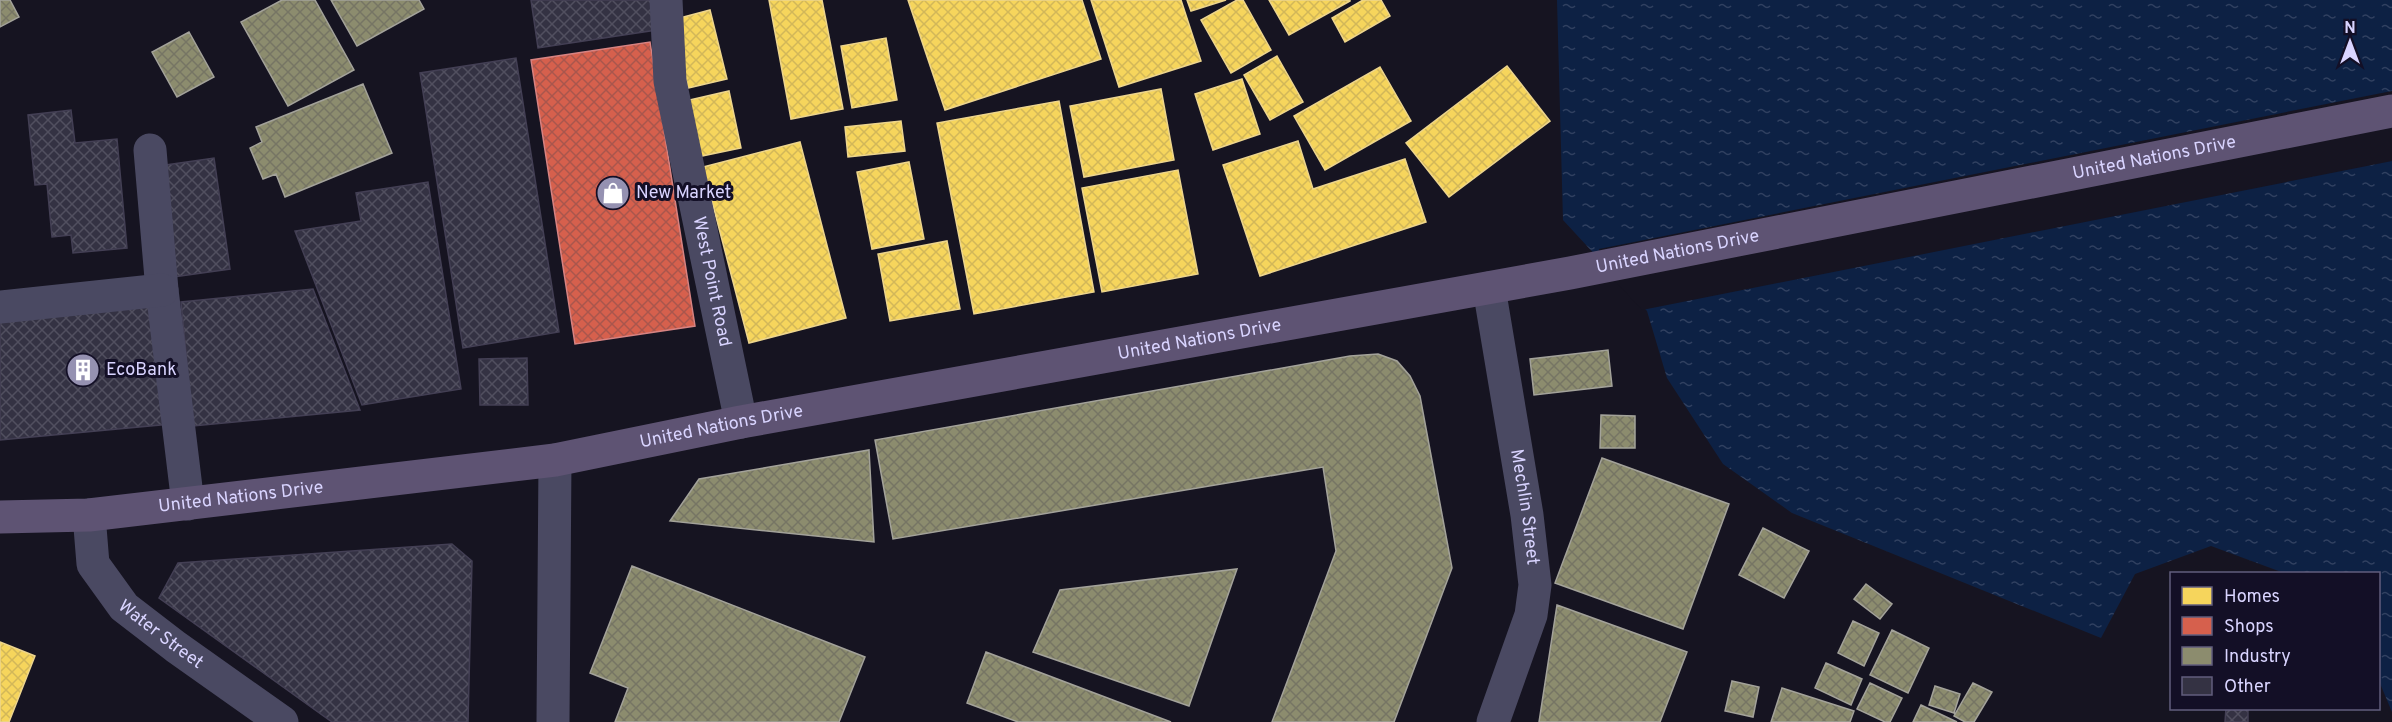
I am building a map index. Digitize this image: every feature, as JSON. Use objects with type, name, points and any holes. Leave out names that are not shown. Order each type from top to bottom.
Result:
[{"type":"main road","name":"United Nations Drive","points":[[0,517],[88,515],[555,460],[741,422],[1570,273],[2392,111]]},
{"type":"street","name":"West Point Road","points":[[666,0],[670,81],[741,422]]},
{"type":"street","points":[[150,150],[162,290],[188,504]]},
{"type":"street","name":"Mechlin Street","points":[[1488,288],[1527,515],[1535,585],[1531,615],[1493,722]]},
{"type":"street","points":[[0,307],[162,290]]},
{"type":"street","points":[[553,722],[555,460]]},
{"type":"street","name":"Water Street","points":[[88,515],[93,564],[124,607],[282,722]]},
{"type":"water","points":[[1557,0],[2392,0],[2392,712],[2380,683],[2380,572],[2281,572],[2211,546],[2135,574],[2101,638],[1792,513],[1723,464],[1667,378],[1647,311],[1563,220]]},
{"type":"pier","points":[[2392,91],[2392,161],[1642,310],[1603,268],[1599,249]]},
{"type":"building: Homes","points":[[769,0],[822,0],[843,109],[791,119]]},
{"type":"building: Homes","points":[[908,0],[1082,0],[1101,59],[945,110]]},
{"type":"building: Homes","points":[[1091,0],[1181,0],[1201,61],[1119,87]]},
{"type":"building: Homes","points":[[1187,0],[1226,0],[1191,11]]},
{"type":"building: Homes","points":[[1237,0],[1243,0],[1271,50],[1231,73],[1201,20]]},
{"type":"building: Homes","points":[[1269,0],[1350,0],[1350,1],[1289,35]]},
{"type":"building: Homes","points":[[1363,0],[1381,0],[1390,16],[1345,42],[1332,18]]},
{"type":"building: Homes","points":[[710,10],[727,79],[688,88],[672,20]]},
{"type":"building: Homes","points":[[886,38],[897,100],[852,108],[841,46]]},
{"type":"building: Homes","points":[[1277,56],[1303,102],[1270,120],[1244,75]]},
{"type":"building: Homes","points":[[1507,66],[1550,121],[1449,197],[1406,143]]},
{"type":"building: Homes","points":[[1380,67],[1411,121],[1325,170],[1294,116]]},
{"type":"building: Homes","points":[[1242,79],[1260,134],[1213,150],[1195,94]]},
{"type":"building: Homes","points":[[1161,89],[1174,160],[1084,177],[1070,106]]},
{"type":"building: Homes","points":[[729,91],[741,148],[697,157],[685,101]]},
{"type":"building: Homes","points":[[1059,101],[1094,292],[974,314],[937,123]]},
{"type":"building: Homes","points":[[901,121],[905,151],[848,157],[845,127]]},
{"type":"building: Homes","points":[[1298,141],[1313,189],[1405,159],[1426,222],[1260,276],[1223,165]]},
{"type":"building: Homes","points":[[800,142],[846,318],[749,343],[703,167]]},
{"type":"building: Homes","points":[[909,162],[924,239],[872,249],[857,172]]},
{"type":"building: Homes","points":[[1178,170],[1198,274],[1102,292],[1082,188]]},
{"type":"building: Homes","points":[[947,241],[960,309],[890,321],[878,254]]},
{"type":"building: Homes","points":[[0,642],[35,656],[9,722],[0,722]]},
{"type":"building: Shops","name":"New Market","points":[[650,42],[695,326],[575,344],[531,60]]},
{"type":"building: Industry","points":[[0,0],[10,0],[19,17],[0,27]]},
{"type":"building: Industry","points":[[282,0],[315,0],[354,70],[288,106],[241,22]]},
{"type":"building: Industry","points":[[331,0],[419,0],[424,9],[357,46]]},
{"type":"building: Industry","points":[[189,32],[214,77],[177,97],[152,52]]},
{"type":"building: Industry","points":[[363,84],[392,153],[285,197],[276,174],[263,179],[250,148],[262,142],[256,127]]},
{"type":"building: Industry","points":[[1608,350],[1612,386],[1534,395],[1530,359]]},
{"type":"building: Industry","points":[[1378,354],[1397,361],[1410,376],[1420,396],[1452,568],[1394,722],[1272,722],[1336,551],[1323,467],[893,539],[875,440],[1350,356]]},
{"type":"building: Industry","points":[[1601,415],[1635,416],[1635,448],[1600,448]]},
{"type":"building: Industry","points":[[869,450],[874,542],[670,521],[699,479]]},
{"type":"building: Industry","points":[[1602,458],[1729,504],[1683,629],[1555,583]]},
{"type":"building: Industry","points":[[1763,528],[1809,551],[1784,598],[1739,575]]},
{"type":"building: Industry","points":[[632,566],[865,657],[839,722],[615,722],[628,688],[590,673]]},
{"type":"building: Industry","points":[[1237,569],[1189,706],[1033,652],[1060,590]]},
{"type":"building: Industry","points":[[1866,584],[1892,604],[1880,619],[1854,599]]},
{"type":"building: Industry","points":[[1557,605],[1687,652],[1660,722],[1539,722]]},
{"type":"building: Industry","points":[[1853,621],[1879,633],[1864,666],[1838,653]]},
{"type":"building: Industry","points":[[1892,630],[1929,648],[1908,693],[1870,675]]},
{"type":"building: Industry","points":[[986,652],[1171,722],[1018,722],[967,703]]},
{"type":"building: Industry","points":[[1826,663],[1862,679],[1851,705],[1815,688]]},
{"type":"building: Industry","points":[[1732,681],[1759,687],[1753,717],[1725,711]]},
{"type":"building: Industry","points":[[1870,683],[1902,698],[1890,722],[1885,722],[1857,709]]},
{"type":"building: Industry","points":[[1973,683],[1992,692],[1974,722],[1965,722],[1954,716]]},
{"type":"building: Industry","points":[[1935,686],[1960,694],[1954,713],[1929,705]]},
{"type":"building: Industry","points":[[1782,688],[1854,711],[1850,722],[1771,722]]},
{"type":"building: Industry","points":[[1921,705],[1957,722],[1913,722]]},
{"type":"building: Other","points":[[531,0],[658,0],[663,29],[538,48]]},
{"type":"building: Other","points":[[516,58],[559,332],[463,348],[420,73]]},
{"type":"building: Other","points":[[71,110],[75,143],[117,139],[127,248],[73,253],[71,235],[52,237],[47,184],[35,185],[28,115]]},
{"type":"building: Other","points":[[214,158],[230,269],[174,277],[159,166]]},
{"type":"building: Other","points":[[428,182],[461,389],[362,405],[295,231],[361,221],[356,193]]},
{"type":"building: Other","points":[[313,289],[360,410],[193,426],[181,302]]},
{"type":"building: Other","name":"EcoBank","points":[[159,302],[171,424],[0,440],[0,317]]},
{"type":"building: Other","points":[[527,358],[528,405],[480,405],[479,359]]},
{"type":"building: Other","points":[[452,544],[472,561],[468,722],[332,722],[159,598],[178,563]]},
{"type":"building: Other","points":[[2226,710],[2248,710],[2248,722],[2225,722]]},
{"type":"place","name":"New Market","points":[[613,193]]},
{"type":"place","name":"EcoBank","points":[[83,370]]}]
